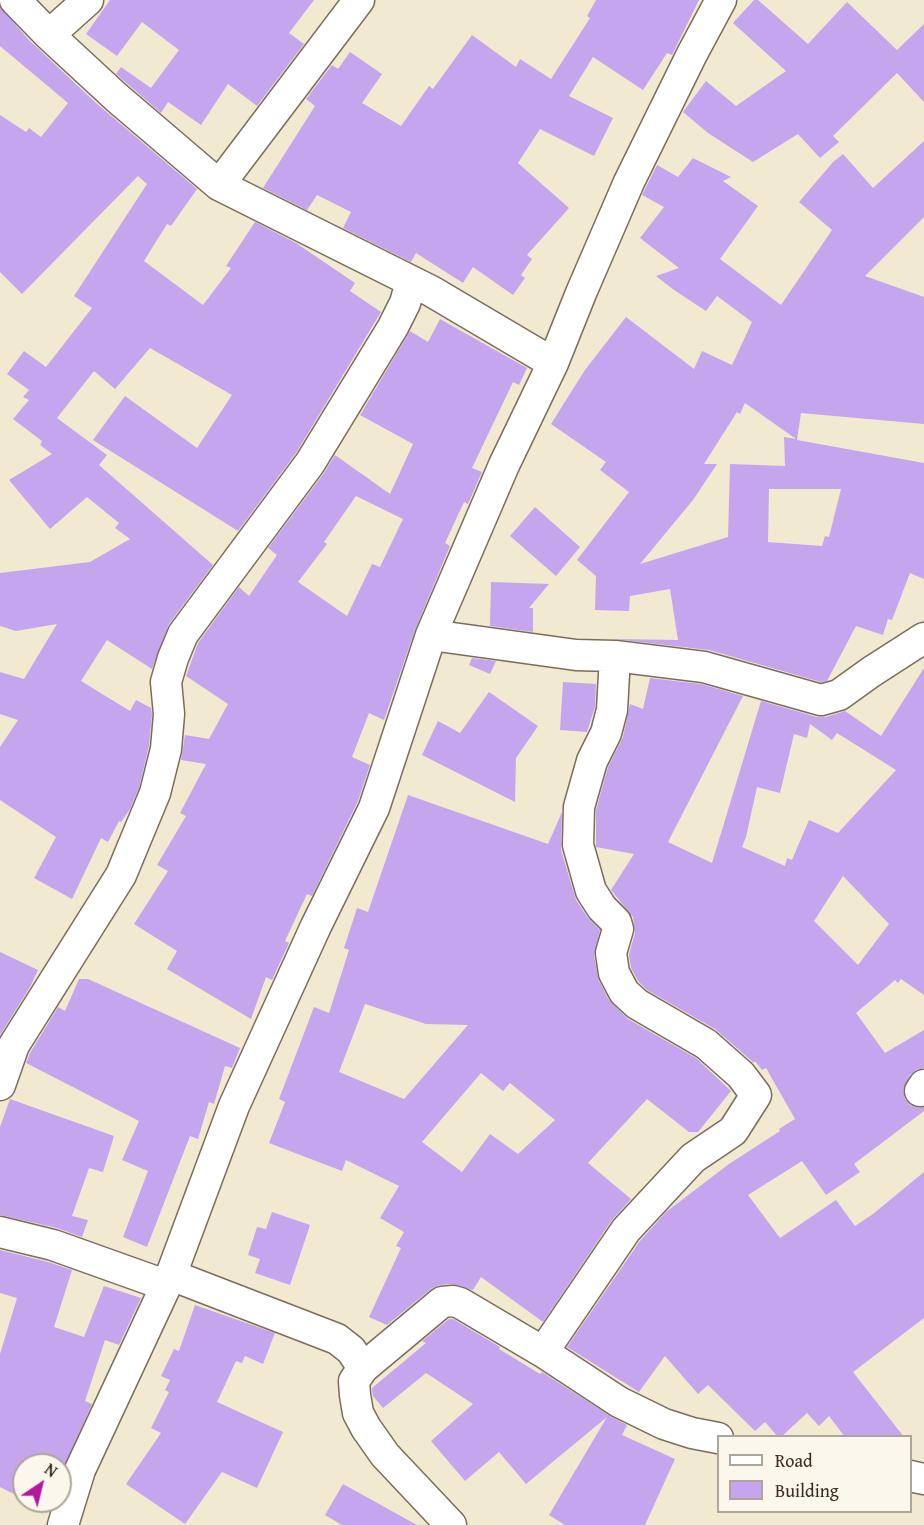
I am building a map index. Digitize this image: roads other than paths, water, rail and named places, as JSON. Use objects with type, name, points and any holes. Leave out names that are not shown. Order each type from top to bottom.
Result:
[{"type":"street","points":[[15,0],[116,97],[219,185],[431,291],[553,363]]},
{"type":"street","points":[[49,35],[88,0]]},
{"type":"street","points":[[219,185],[359,0]]},
{"type":"street","points":[[63,1525],[80,1470],[168,1280],[234,1106],[316,926],[374,808],[431,635],[504,465],[553,363],[580,293],[629,182],[721,0]]},
{"type":"street","points":[[0,1085],[14,1045],[121,875],[155,793],[166,749],[169,714],[166,682],[183,634],[310,463],[393,327],[405,303],[411,282]]},
{"type":"street","points":[[431,635],[576,655],[615,656],[704,666],[821,700],[839,695],[924,638]]},
{"type":"street","points":[[543,1352],[626,1230],[693,1158],[733,1131],[756,1095],[741,1075],[706,1044],[637,1004],[624,992],[614,973],[610,953],[618,929],[616,922],[602,908],[591,891],[578,845],[579,807],[592,761],[606,733],[612,710],[615,656]]},
{"type":"street","points":[[0,1232],[54,1245],[168,1280],[337,1339],[351,1350],[363,1368]]},
{"type":"street","points":[[451,1525],[385,1455],[366,1428],[358,1413],[354,1381],[363,1368],[442,1302],[460,1303],[543,1352],[619,1402],[664,1424],[717,1438]]}]
